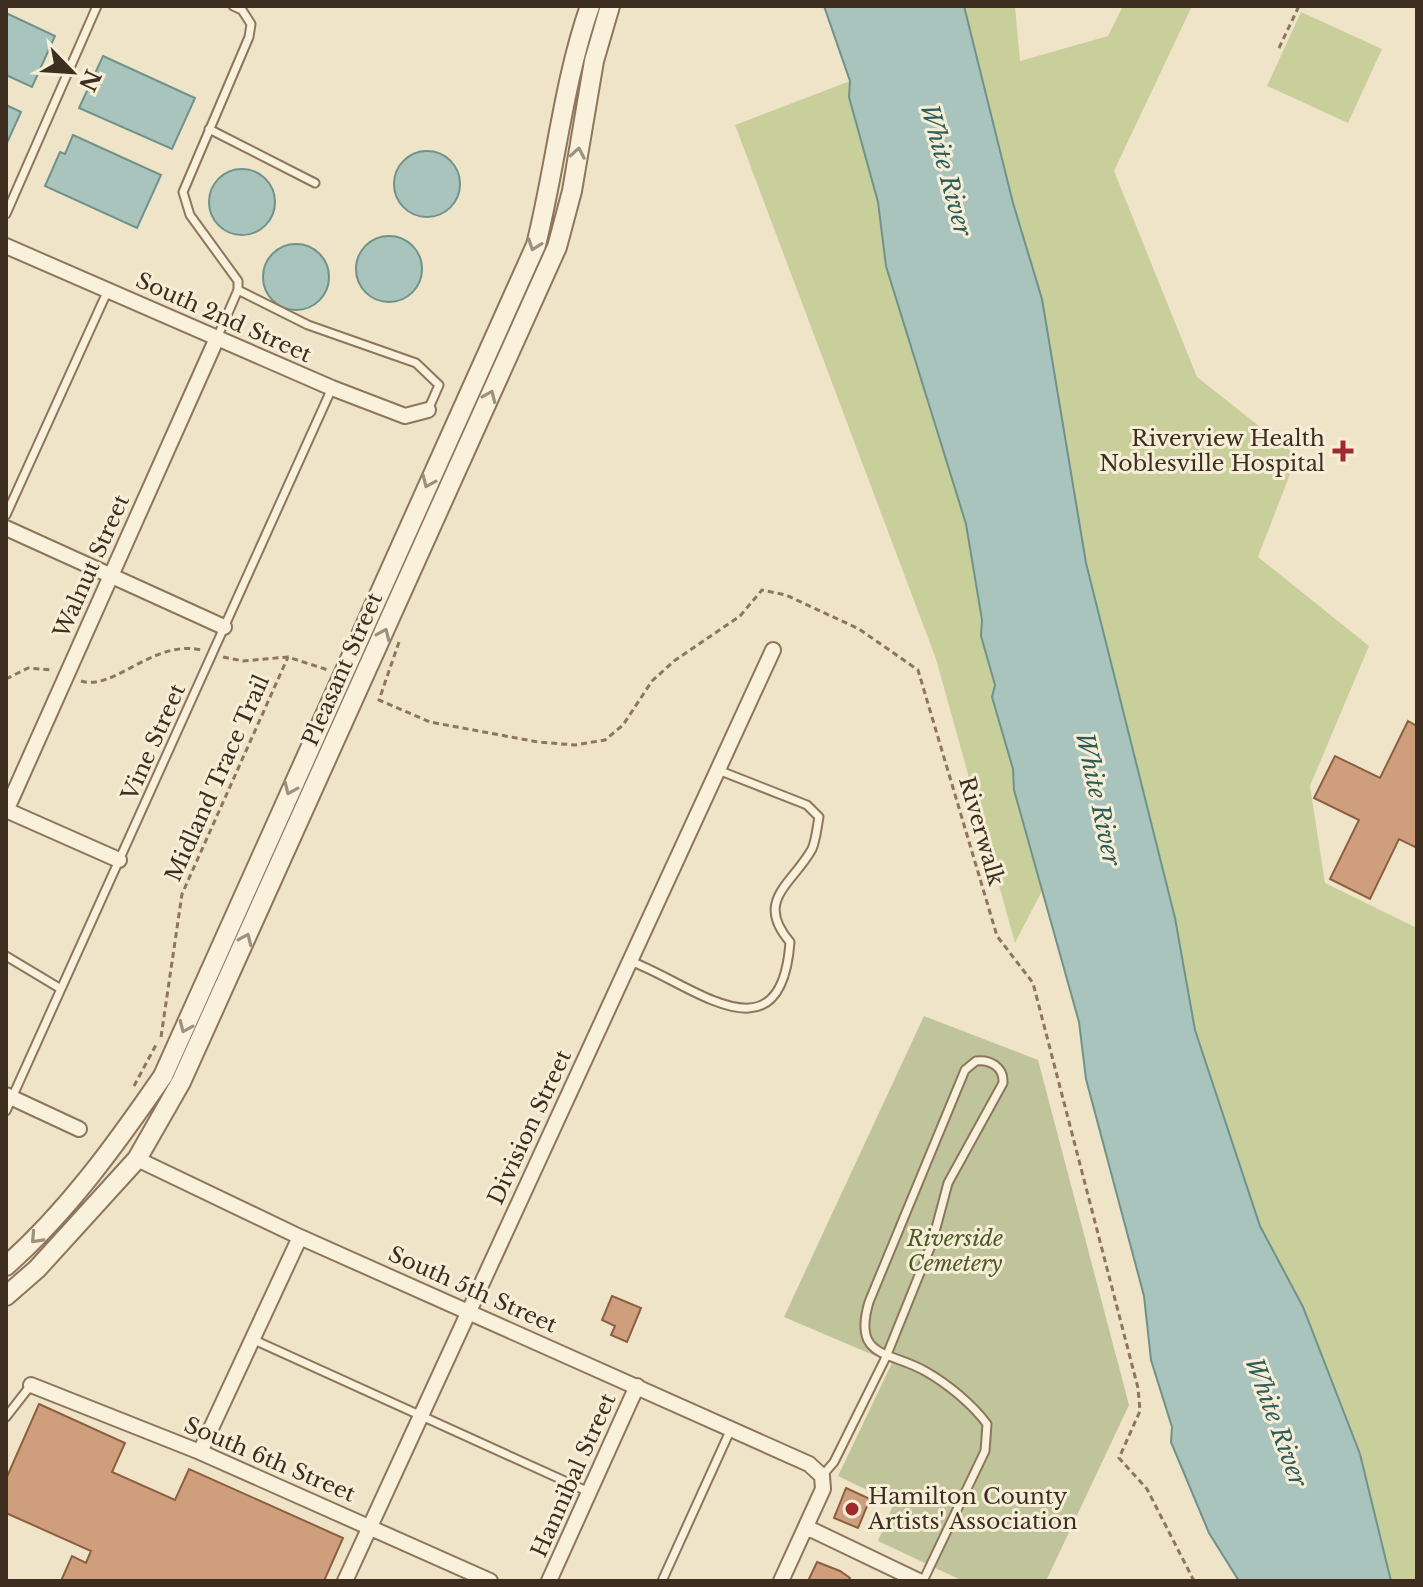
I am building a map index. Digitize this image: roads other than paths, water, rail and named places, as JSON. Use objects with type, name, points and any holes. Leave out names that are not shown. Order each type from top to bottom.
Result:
[{"type":"street","name":"Pleasant Street","points":[[6,1266],[34,1241],[113,1149],[163,1076],[536,245],[552,182],[572,55],[590,6]]},
{"type":"street","name":"Pleasant Street","points":[[6,1296],[37,1269],[137,1159],[181,1082],[557,247],[572,191],[594,61],[610,6]]},
{"type":"street","name":"South 2nd Street","points":[[6,246],[332,388],[405,416],[428,410]]},
{"type":"street","name":"Walnut Street","points":[[6,810],[217,338]]},
{"type":"street","points":[[6,528],[224,627]]},
{"type":"street","name":"Division Street","points":[[345,1581],[773,650]]},
{"type":"street","points":[[6,810],[119,860]]},
{"type":"street","points":[[8,1101],[79,1129]]},
{"type":"street","name":"South 5th Street","points":[[137,1159],[300,1237],[470,1310],[730,1431],[792,1456],[809,1464],[822,1476]]},
{"type":"street","points":[[200,1452],[300,1237]]},
{"type":"street","name":"South 6th Street","points":[[31,1385],[200,1452],[490,1581]]},
{"type":"street","name":"Hannibal Street","points":[[549,1581],[637,1386]]},
{"type":"street","points":[[781,1581],[823,1489],[822,1476]]},
{"type":"street","points":[[806,1527],[921,1581]]},
{"type":"lane","points":[[6,214],[97,6]]},
{"type":"lane","points":[[217,338],[238,290],[238,281],[185,204],[183,192],[251,31],[248,17],[233,6]]},
{"type":"lane","points":[[209,129],[315,183]]},
{"type":"lane","points":[[6,515],[108,290]]},
{"type":"lane","points":[[238,290],[308,325],[416,363],[439,385],[428,410]]},
{"type":"lane","name":"Vine Street","points":[[8,1101],[332,388]]},
{"type":"lane","points":[[630,961],[662,973],[723,1007],[742,1010],[771,997],[788,969],[790,942],[777,928],[773,913],[777,897],[813,846],[819,817],[807,805],[718,770]]},
{"type":"lane","points":[[6,956],[61,989]]},
{"type":"lane","points":[[822,1476],[834,1462],[886,1357],[932,1243],[948,1183],[1003,1083],[1000,1071],[989,1061],[976,1061],[965,1070],[869,1302],[864,1323],[868,1341],[886,1357],[911,1363],[929,1373],[987,1424],[985,1451],[921,1581]]},
{"type":"lane","points":[[252,1339],[589,1492]]},
{"type":"lane","points":[[6,1417],[31,1385]]},
{"type":"lane","points":[[662,1581],[730,1431]]},
{"type":"water","name":"White River","points":[[824,6],[964,6],[1013,203],[1042,299],[1086,563],[1175,918],[1195,1030],[1260,1226],[1303,1307],[1360,1454],[1391,1581],[1239,1581],[1209,1533],[1171,1442],[1172,1427],[1151,1360],[1144,1296],[1086,1079],[1079,1022],[1014,790],[1013,769],[992,697],[995,685],[981,636],[982,620],[966,524],[886,266],[878,202],[849,97],[850,81]]},
{"type":"water","points":[[6,13],[55,36],[32,87],[6,75]]},
{"type":"water","points":[[103,56],[195,98],[172,149],[79,108]]},
{"type":"water","points":[[6,105],[21,112],[6,145]]},
{"type":"water","points":[[73,135],[161,175],[137,228],[45,186],[60,152],[65,154]]},
{"type":"water","points":[[433,151],[451,160],[458,171],[458,197],[451,208],[440,215],[421,217],[403,208],[396,197],[394,178],[403,160],[414,153]]},
{"type":"water","points":[[248,169],[266,178],[273,189],[273,215],[266,226],[255,233],[236,235],[218,226],[211,215],[209,196],[218,178],[229,171]]},
{"type":"water","points":[[395,236],[413,245],[420,256],[420,282],[413,293],[402,300],[383,302],[365,293],[358,282],[356,263],[365,245],[376,238]]},
{"type":"water","points":[[302,244],[320,253],[327,264],[327,290],[320,301],[309,308],[290,310],[272,301],[265,290],[263,271],[272,253],[283,246]]},
{"type":"place","name":"Riverview Health Noblesville Hospital","points":[[1343,451]]},
{"type":"place","name":"Hamilton County Artists' Association","points":[[852,1509]]},
{"type":"park label","name":"Riverside Cemetery","points":[[955,1250]]}]
